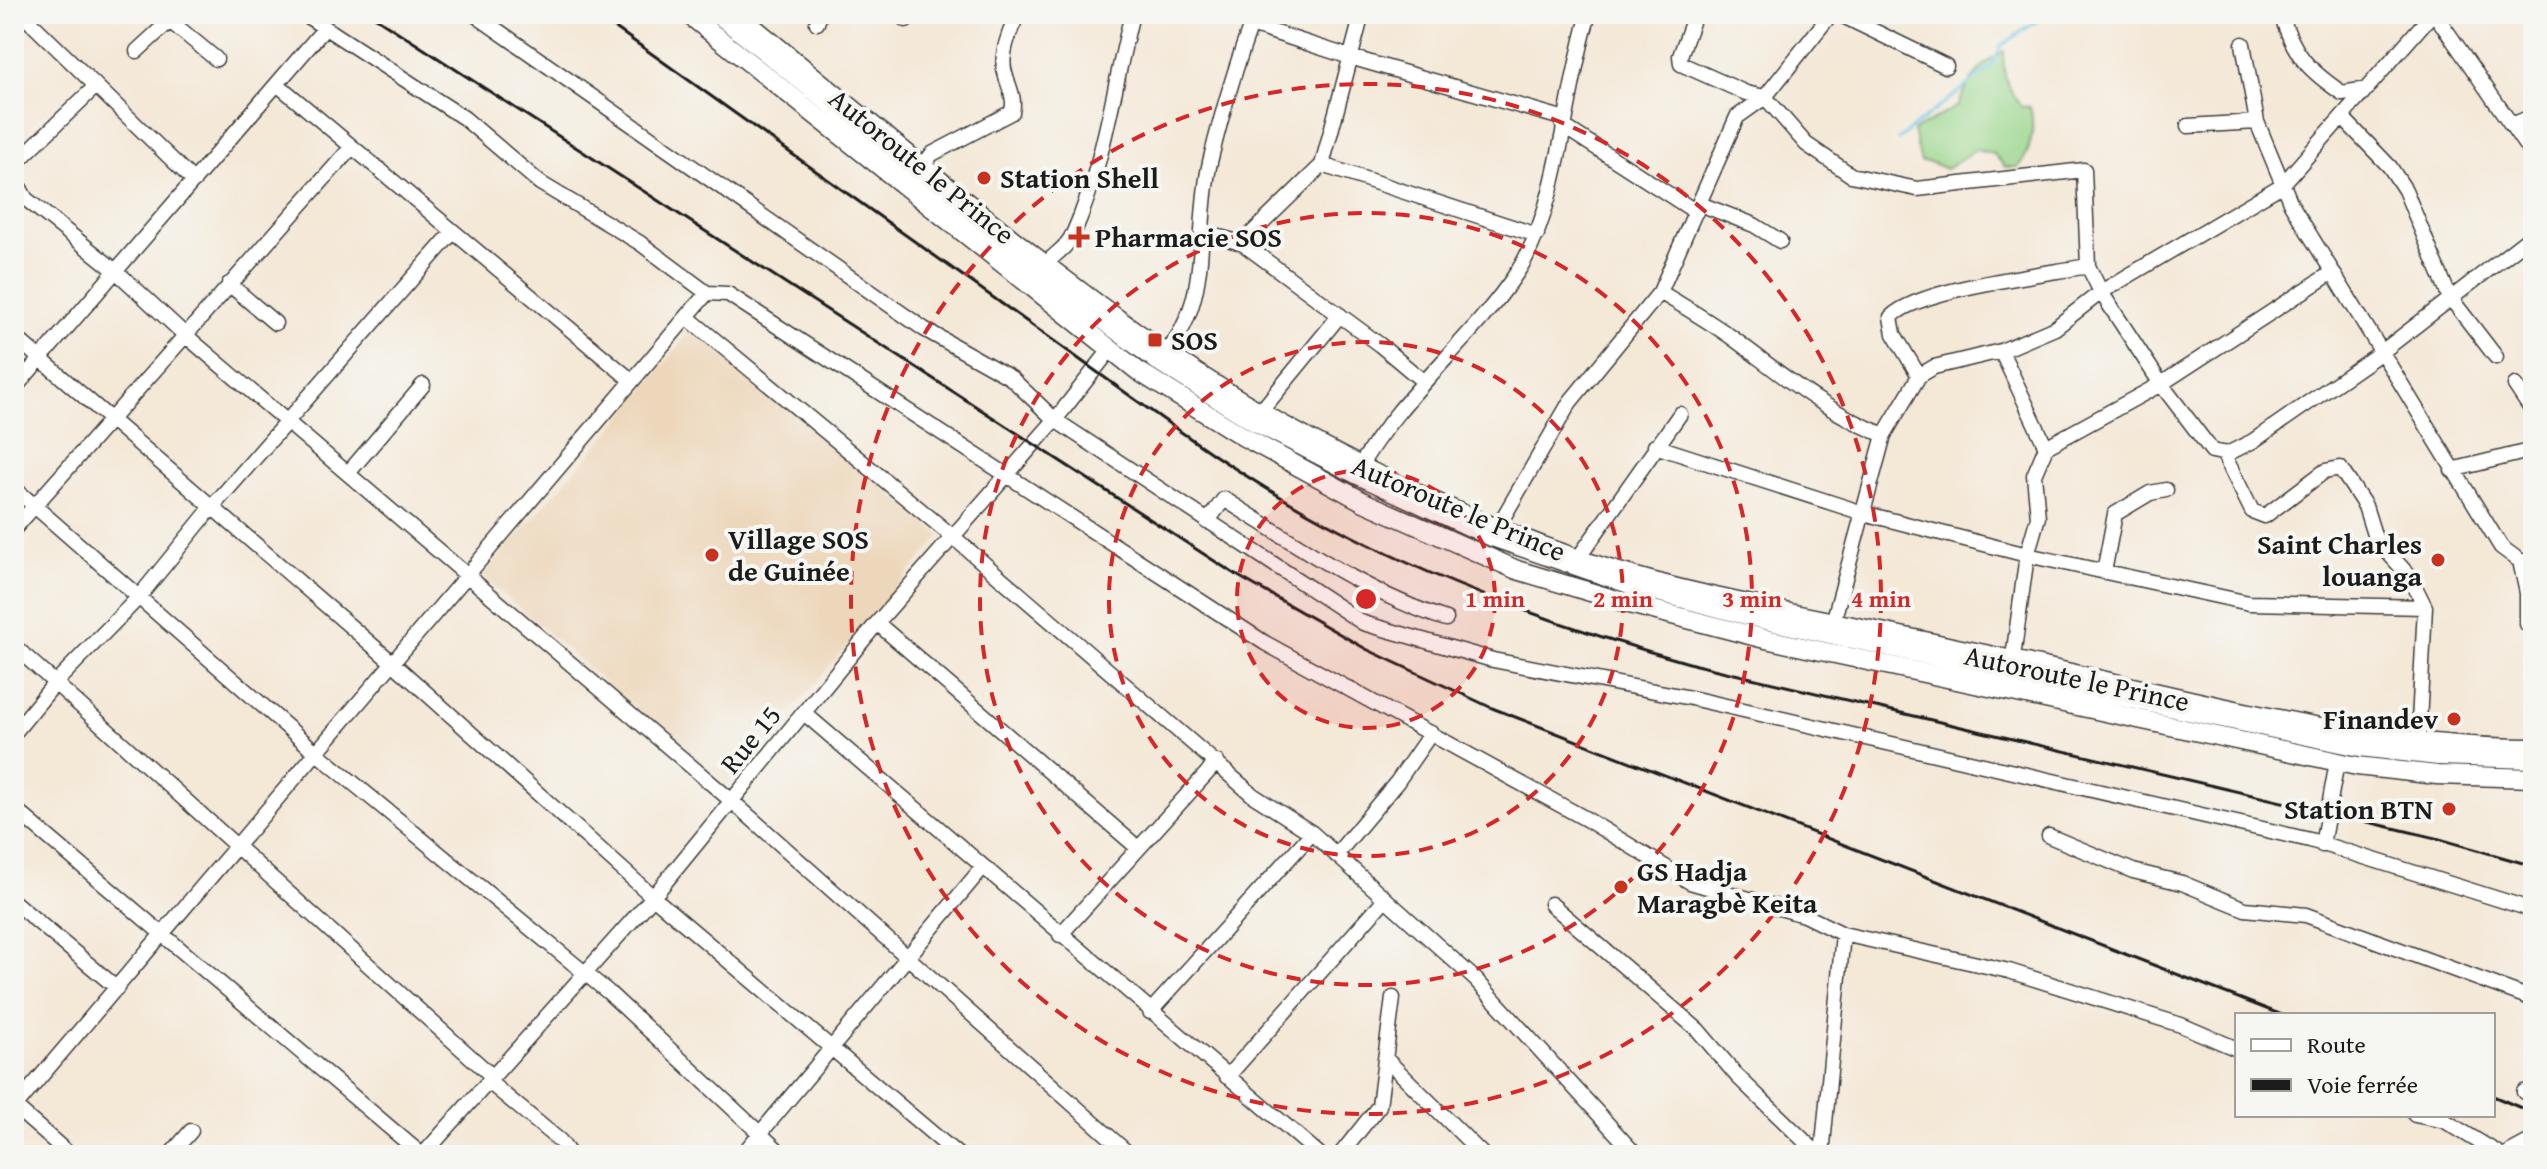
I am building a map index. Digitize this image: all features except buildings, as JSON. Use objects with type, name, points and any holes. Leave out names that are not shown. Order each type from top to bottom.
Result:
[{"type":"main road","name":"Autoroute le Prince","points":[[688,14],[1138,371],[1244,437],[1364,502],[1517,570],[1761,638],[2337,762],[2437,775],[2533,778]]},
{"type":"main road","name":"Autoroute le Prince","points":[[718,14],[1044,267],[1253,421],[1496,531],[1635,586],[2012,666],[2360,747],[2438,756],[2533,759]]},
{"type":"main road","points":[[2509,1155],[2533,1142]]},
{"type":"street","points":[[22,14],[194,181]]},
{"type":"street","points":[[304,14],[464,118],[540,183],[640,243],[707,293],[728,294],[1265,643],[1431,733],[1690,882],[1804,915],[1843,934],[2009,971],[2181,1025],[2235,1048]]},
{"type":"street","points":[[474,14],[924,329],[1011,378],[1055,420],[1363,623],[1493,660],[1691,698],[2322,845],[2533,910]]},
{"type":"street","points":[[740,14],[920,168],[932,154],[1012,112],[1014,101],[1003,66],[1009,32],[1018,14]]},
{"type":"street","points":[[1044,267],[1064,251],[1088,193],[1132,14]]},
{"type":"street","points":[[1242,243],[1322,165],[1362,14]]},
{"type":"street","points":[[1571,14],[1588,17],[1564,122],[1537,235],[1502,291],[1376,438],[1358,469],[1163,357],[1194,308],[1210,165],[1253,19],[1350,57],[1564,122],[1698,208],[1754,225],[1780,241]]},
{"type":"street","points":[[1695,14],[1680,56],[1681,64],[1746,93],[1765,97],[1806,144],[1851,175],[1917,189],[2084,170],[2088,266],[2101,292],[2161,384],[2212,451],[2223,453],[2253,441],[2383,351],[2449,296],[2533,235]]},
{"type":"street","points":[[1831,14],[1765,97],[1737,117],[1660,292],[1570,402],[1496,531],[1831,627],[1884,435],[1919,376],[1934,367],[2001,351],[2055,328],[2101,292],[2282,185],[2434,14],[2514,124],[2533,156]]},
{"type":"street","points":[[1839,14],[1946,66]]},
{"type":"street","points":[[2281,14],[2296,53],[2317,75],[2342,93],[2367,89]]},
{"type":"street","points":[[137,51],[166,18],[216,59]]},
{"type":"street","points":[[14,389],[325,28]]},
{"type":"street","points":[[2243,44],[2257,122],[2282,185],[2501,547],[2527,561],[2527,624]]},
{"type":"street","points":[[277,84],[631,380]]},
{"type":"street","points":[[14,165],[96,86]]},
{"type":"street","points":[[2514,124],[2533,116]]},
{"type":"street","points":[[2342,117],[2390,167],[2405,190],[2449,296],[2496,357]]},
{"type":"street","points":[[2188,126],[2257,122]]},
{"type":"street","points":[[14,529],[352,147]]},
{"type":"street","points":[[1322,165],[1537,235]]},
{"type":"street","points":[[14,177],[26,199],[116,271],[184,334],[733,802],[1130,1155]]},
{"type":"street","points":[[14,733],[55,683],[138,598],[212,507],[453,232]]},
{"type":"street","points":[[1204,233],[1242,243],[1424,382]]},
{"type":"street","points":[[1919,376],[1894,334],[1891,317],[1901,307],[1954,291],[2088,266]]},
{"type":"street","points":[[2333,272],[2161,384],[2046,447],[2034,475],[2038,517],[2027,555],[2012,666],[2367,735],[2418,742],[2533,746]]},
{"type":"street","points":[[229,284],[275,323]]},
{"type":"street","points":[[1660,292],[1737,341],[1781,377],[1848,421],[1884,435]]},
{"type":"street","points":[[70,1155],[14,1107],[318,754],[707,293]]},
{"type":"street","points":[[1261,411],[1340,315]]},
{"type":"street","points":[[687,317],[952,536],[1254,796],[1312,833],[1476,980],[1636,1155]]},
{"type":"street","points":[[14,336],[394,664],[653,897],[958,1155]]},
{"type":"street","name":"Rue 15","points":[[422,1155],[653,897],[877,623],[1055,420],[1110,350]]},
{"type":"street","points":[[2001,351],[2046,447]]},
{"type":"street","points":[[349,472],[423,385]]},
{"type":"street","points":[[2515,385],[2533,412]]},
{"type":"street","points":[[1579,557],[1680,414]]},
{"type":"street","points":[[1655,446],[1863,513],[2027,555],[2249,603],[2425,607]]},
{"type":"street","points":[[2452,470],[2533,450]]},
{"type":"street","points":[[2223,453],[2252,511],[2265,516],[2325,471],[2340,468],[2365,506],[2375,538],[2410,577],[2425,607],[2418,742]]},
{"type":"street","points":[[14,488],[318,754],[641,1022],[783,1155]]},
{"type":"street","points":[[2104,572],[2115,514],[2150,493],[2166,490]]},
{"type":"street","points":[[1207,522],[1224,499],[1352,579],[1414,609],[1446,619]]},
{"type":"street","points":[[877,623],[1138,848]]},
{"type":"street","points":[[14,646],[560,1141],[570,1155]]},
{"type":"street","points":[[804,713],[1320,1155]]},
{"type":"street","points":[[1336,855],[1397,782],[1431,733]]},
{"type":"street","points":[[1060,935],[1217,762]]},
{"type":"street","points":[[2322,845],[2337,762]]},
{"type":"street","points":[[14,808],[422,1155]]},
{"type":"street","points":[[1150,1012],[1312,833]]},
{"type":"street","points":[[2049,836],[2133,871],[2182,883],[2245,909],[2306,915],[2533,999]]},
{"type":"street","points":[[742,1155],[983,867]]},
{"type":"street","points":[[1227,1077],[1385,899]]},
{"type":"street","points":[[14,902],[117,988]]},
{"type":"street","points":[[1551,904],[1698,1030],[1738,1077],[1820,1155]]},
{"type":"street","points":[[1820,1155],[1843,934]]},
{"type":"street","points":[[1340,1155],[1379,1106],[1393,998]]},
{"type":"street","points":[[1386,1059],[1483,1155]]},
{"type":"street","points":[[2425,1117],[2445,1121],[2501,1155]]},
{"type":"street","points":[[170,1155],[191,1131]]},
{"type":"shaded area","name":"Village SOS de Guinée","points":[[693,328],[941,535],[727,787],[482,576],[613,428]]},
{"type":"green space","points":[[2004,52],[2009,87],[2021,106],[2030,107],[2032,131],[2023,161],[2018,167],[2005,167],[1994,154],[1976,150],[1946,169],[1930,162],[1921,162],[1913,131],[1958,106],[1975,74]]},
{"type":"waterway","points":[[1898,139],[1992,66],[2001,46],[2047,14]]},
{"type":"railway","points":[[370,14],[1233,573],[1366,649],[1492,708],[2277,1013]]},
{"type":"railway","points":[[596,14],[1221,460],[1340,530],[1426,571],[1559,623],[1696,665],[2436,838],[2533,866]]},
{"type":"railway","points":[[2495,1097],[2533,1113]]},
{"type":"place","name":"Station Shell","points":[[984,178]]},
{"type":"place","name":"Pharmacie SOS","points":[[1079,237]]},
{"type":"place","name":"SOS","points":[[1155,340]]},
{"type":"place","name":"Village SOS de Guinée","points":[[712,555]]},
{"type":"place","name":"Saint Charles louanga","points":[[2438,560]]},
{"type":"place","name":"Finandev","points":[[2454,719]]},
{"type":"place","name":"Station BTN","points":[[2449,809]]},
{"type":"place","name":"GS Hadja Maragbè Keita","points":[[1621,887]]}]
